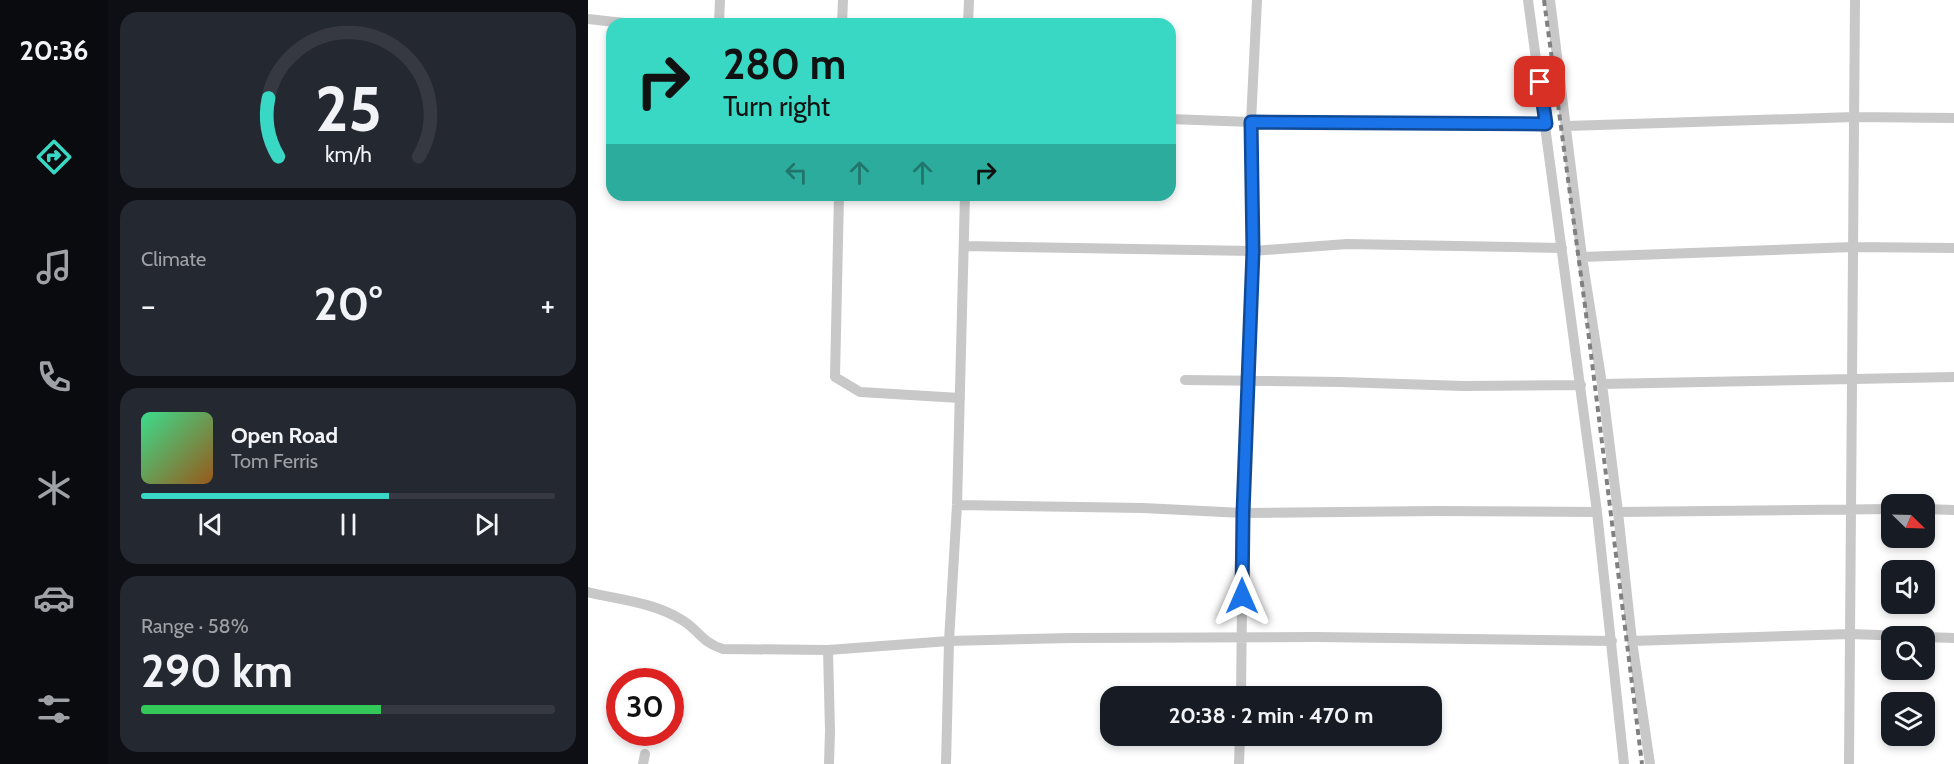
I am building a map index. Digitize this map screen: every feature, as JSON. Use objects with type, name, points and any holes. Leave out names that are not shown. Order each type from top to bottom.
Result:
[{"type":"street","points":[[719,18],[720,0]]},
{"type":"street","points":[[842,18],[843,0]]},
{"type":"street","points":[[968,18],[969,0]]},
{"type":"street","points":[[1241,686],[1243,513],[1253,251],[1251,122],[1257,0]]},
{"type":"street","points":[[1528,0],[1597,512],[1624,764]]},
{"type":"street","points":[[1550,0],[1582,257],[1602,384],[1632,641],[1650,764]]},
{"type":"street","points":[[1849,764],[1855,0]]},
{"type":"street","points":[[588,19],[606,21]]},
{"type":"street","points":[[1567,126],[1854,117],[1954,118]]},
{"type":"street","points":[[1176,119],[1251,122],[1546,124]]},
{"type":"street","points":[[839,201],[835,377],[860,392],[960,398]]},
{"type":"street","points":[[946,764],[949,641],[957,505],[965,201]]},
{"type":"street","points":[[964,246],[1253,251],[1347,244],[1562,248]]},
{"type":"street","points":[[1582,257],[1853,247],[1954,248]]},
{"type":"street","points":[[1602,384],[1954,377]]},
{"type":"street","points":[[1185,380],[1463,386],[1581,385]]},
{"type":"street","points":[[957,505],[1143,508],[1243,513],[1597,512]]},
{"type":"street","points":[[1618,512],[1881,509]]},
{"type":"street","points":[[1935,509],[1954,510]]},
{"type":"street","points":[[588,592],[645,603],[683,620],[711,646],[723,649],[828,650],[949,641],[1072,638],[1612,640]]},
{"type":"street","points":[[1632,641],[1850,634],[1881,635]]},
{"type":"street","points":[[1935,637],[1954,638]]},
{"type":"street","points":[[828,650],[829,764]]},
{"type":"street","points":[[1239,764],[1240,746]]},
{"type":"railway","points":[[1544,0],[1642,764]]},
{"type":"route","points":[[1242,596],[1253,251],[1251,122],[1546,124],[1540,82]]}]
